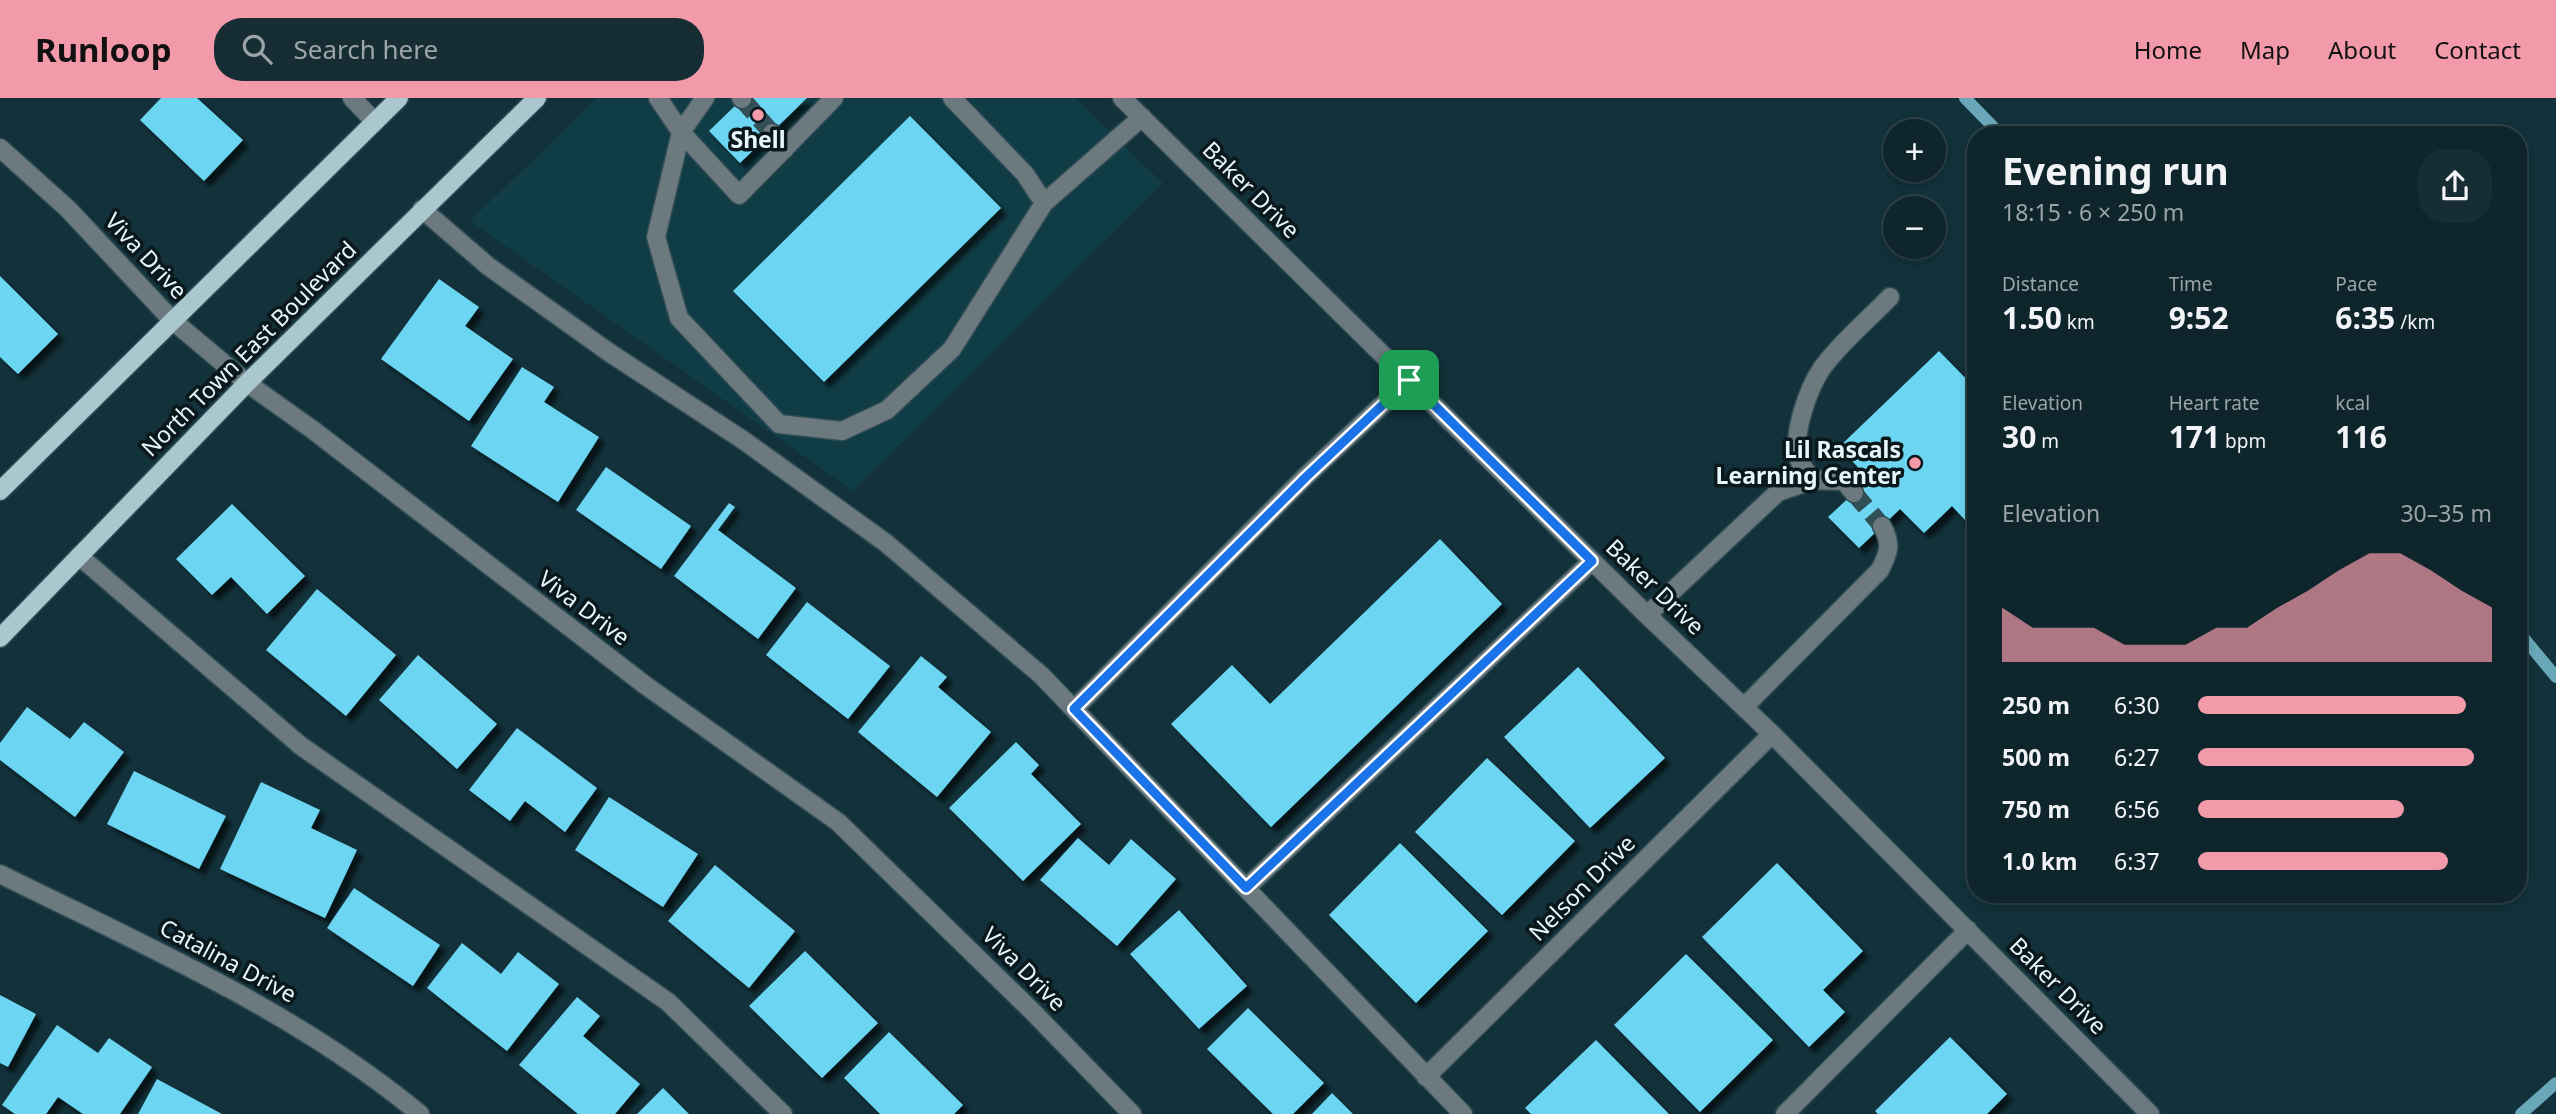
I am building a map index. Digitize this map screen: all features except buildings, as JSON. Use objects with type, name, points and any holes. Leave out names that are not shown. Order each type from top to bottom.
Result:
[{"type":"main road","points":[[0,491],[399,98]]},
{"type":"main road","name":"North Town East Boulevard","points":[[0,638],[247,383],[537,98]]},
{"type":"street","points":[[352,98],[375,122]]},
{"type":"street","points":[[658,98],[681,132],[739,195],[830,100]]},
{"type":"street","points":[[705,98],[681,132],[656,237],[680,318],[779,424],[842,432],[887,410],[952,349],[1044,203],[1142,117]]},
{"type":"street","points":[[952,98],[1025,174],[1044,203]]},
{"type":"street","name":"Baker Drive","points":[[1122,98],[1647,615],[1772,734],[2148,1113]]},
{"type":"street","points":[[772,133],[784,150]]},
{"type":"street","name":"Viva Drive","points":[[0,148],[68,209],[172,320],[247,383],[313,430],[634,677],[838,822],[1031,1010],[1132,1114]]},
{"type":"street","points":[[422,209],[488,267],[610,353],[743,440],[886,543],[1041,675],[1463,1114]]},
{"type":"street","points":[[1813,480],[1800,461],[1797,440],[1799,423],[1821,369],[1890,297]]},
{"type":"street","points":[[1074,709],[1306,477],[1409,380]]},
{"type":"street","points":[[1647,615],[1778,492],[1813,480],[1844,481],[1854,493]]},
{"type":"street","points":[[1744,707],[1880,570],[1890,550],[1890,541],[1882,526]]},
{"type":"street","points":[[79,556],[301,746],[668,1002],[783,1114]]},
{"type":"street","points":[[1246,888],[1592,561]]},
{"type":"street","name":"Nelson Drive","points":[[1426,1077],[1772,734]]},
{"type":"street","name":"Catalina Drive","points":[[0,874],[208,975],[310,1032],[420,1114]]},
{"type":"street","points":[[1785,1114],[1968,930]]},
{"type":"shaded area","points":[[596,98],[1076,98],[1163,183],[853,491],[470,221]]},
{"type":"waterway","points":[[1965,98],[1992,126]]},
{"type":"waterway","points":[[2527,642],[2556,677]]},
{"type":"waterway","points":[[2521,1114],[2556,1083]]},
{"type":"tunnel","points":[[742,99],[772,133]]},
{"type":"tunnel","points":[[1854,493],[1882,526]]},
{"type":"place","name":"Shell","points":[[758,115]]},
{"type":"place","name":"Lil Rascals Learning Center","points":[[1915,463]]},
{"type":"route","points":[[1409,380],[1592,561],[1246,888],[1074,709],[1306,477],[1409,380]]}]
